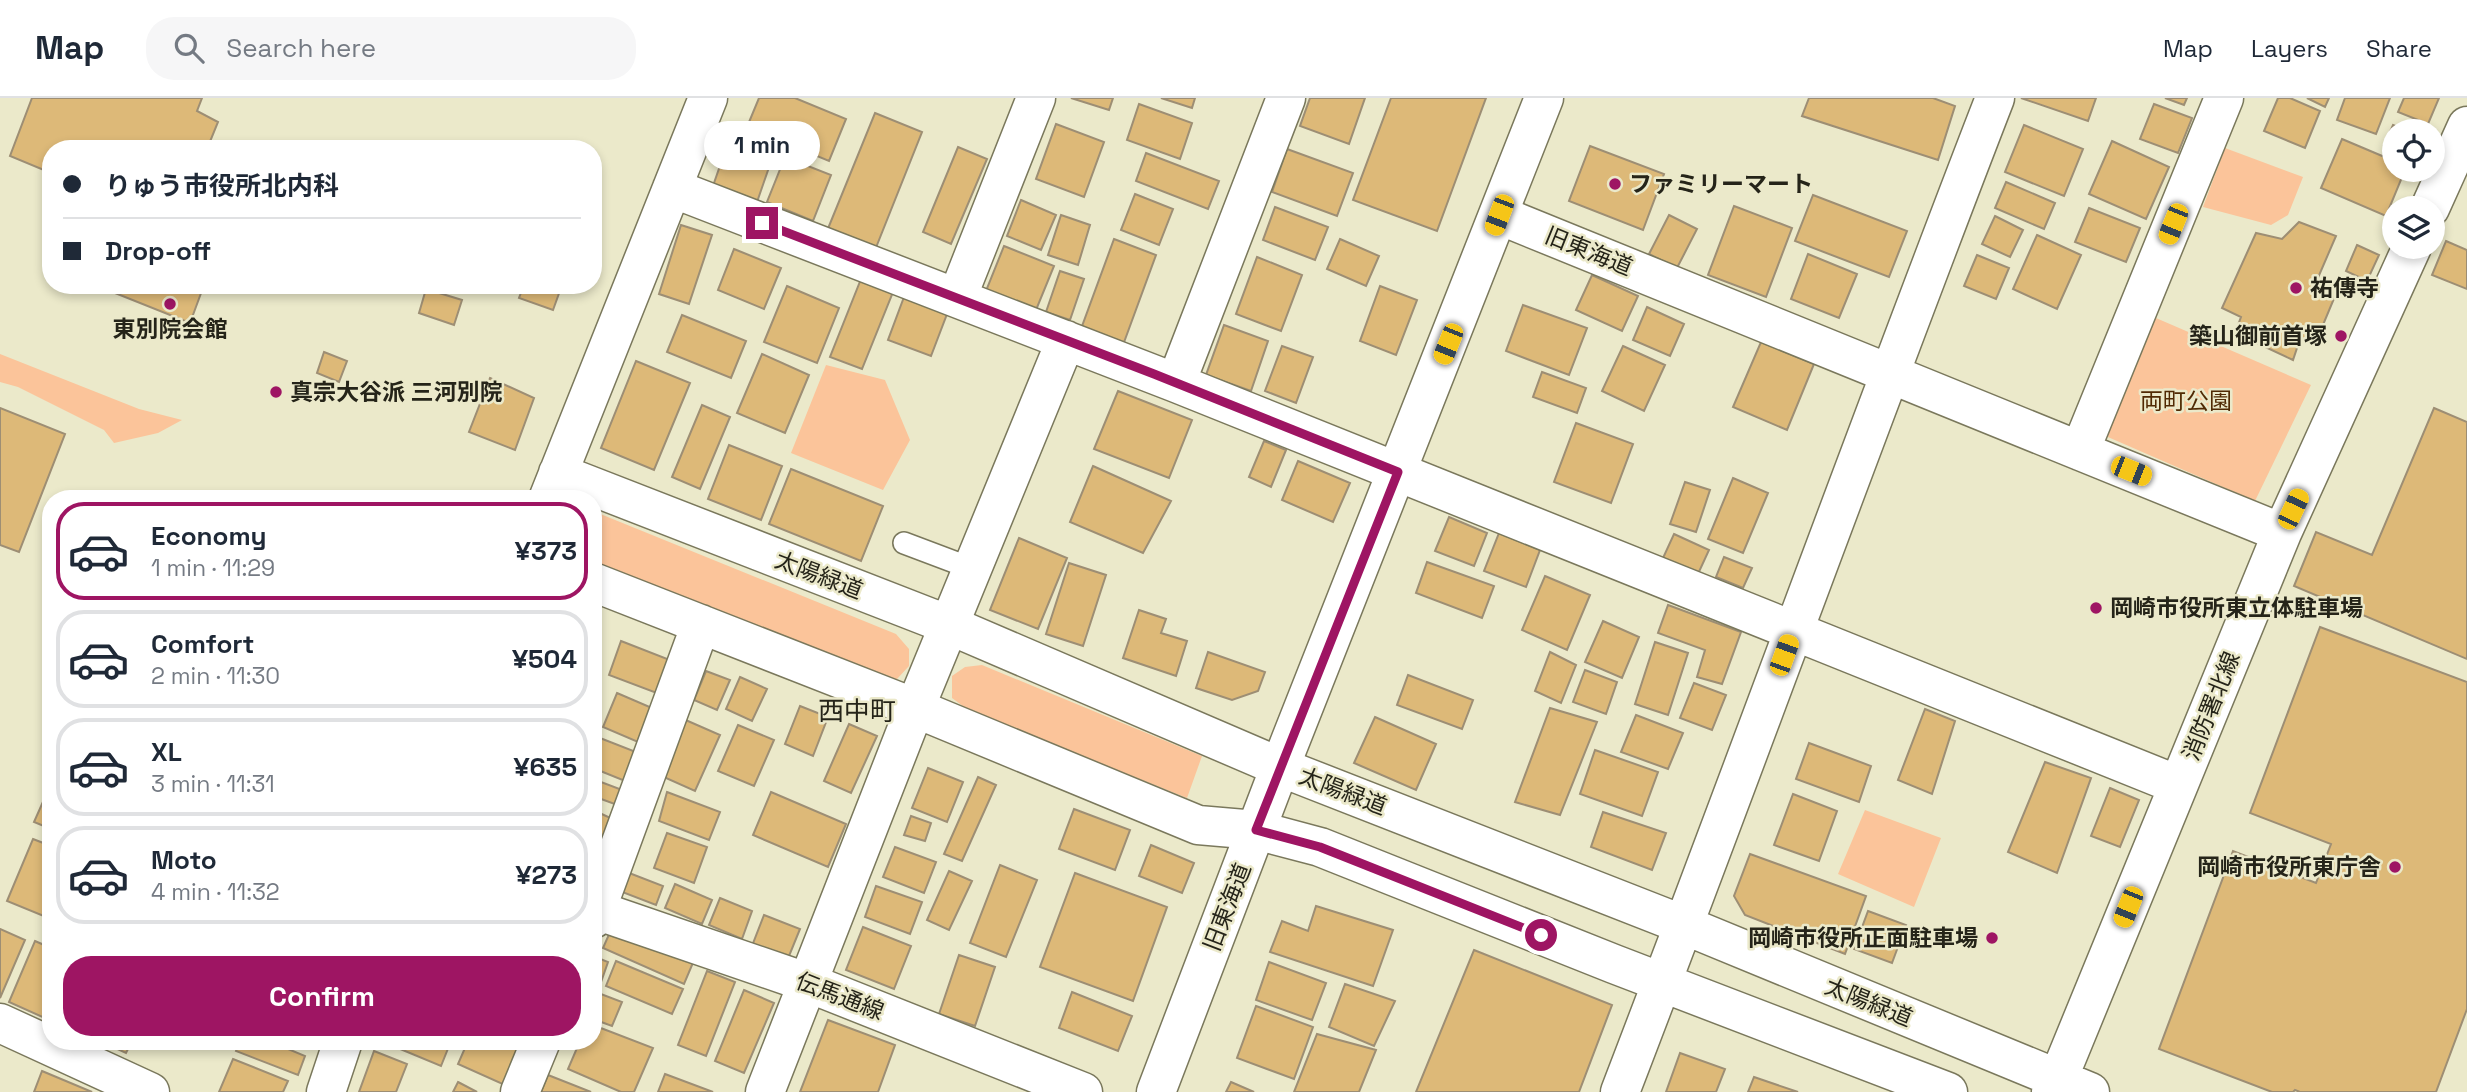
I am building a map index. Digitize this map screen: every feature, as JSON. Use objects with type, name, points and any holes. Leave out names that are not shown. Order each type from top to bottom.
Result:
[{"type":"street","points":[[553,486],[708,98]]},
{"type":"street","points":[[957,298],[1036,98]]},
{"type":"street","points":[[1176,383],[1286,98]]},
{"type":"street","points":[[1499,215],[1544,98]]},
{"type":"street","points":[[2080,451],[2224,98]]},
{"type":"street","points":[[1620,1092],[1685,925],[1889,373],[1986,101]]},
{"type":"street","points":[[2435,196],[2467,126]]},
{"type":"street","points":[[671,188],[1176,383],[2178,785]]},
{"type":"street","name":"旧東海道","points":[[1156,1092],[1280,767],[1499,215],[2282,533]]},
{"type":"street","name":"消防署北線","points":[[2066,1088],[2178,785],[2282,533],[2407,259]]},
{"type":"street","points":[[765,1092],[915,708],[1066,340]]},
{"type":"street","name":"太陽緑道","points":[[602,503],[949,625],[1280,767],[1685,925],[2066,1088]]},
{"type":"street","points":[[602,586],[915,708],[1198,825],[1256,830],[1320,847],[1948,1092]]},
{"type":"street","points":[[602,891],[701,624]]},
{"type":"street","name":"伝馬通線","points":[[602,916],[806,982],[1083,1092]]},
{"type":"street","points":[[0,1023],[42,1044]]},
{"type":"street","points":[[55,1050],[135,1089]]},
{"type":"street","points":[[326,1092],[340,1050]]},
{"type":"street","points":[[520,1092],[537,1050]]},
{"type":"lane","points":[[904,543],[973,569]]},
{"type":"green space","points":[[2225,148],[2303,177],[2288,215],[2271,225],[2203,207]]},
{"type":"green space","name":"両町公園","points":[[2149,315],[2311,385],[2255,501],[2101,434]]},
{"type":"green space","points":[[0,354],[139,409],[182,420],[158,433],[114,443],[104,430],[18,387],[0,382]]},
{"type":"green space","points":[[826,365],[885,380],[910,440],[883,490],[791,453]]},
{"type":"green space","points":[[602,515],[896,634],[909,649],[909,666],[897,679],[878,679],[602,573]]},
{"type":"green space","points":[[982,665],[1202,756],[1187,798],[971,712],[952,698],[952,676],[965,667]]},
{"type":"green space","points":[[1865,810],[1941,838],[1914,907],[1838,874]]},
{"type":"building","points":[[32,98],[202,98],[197,111],[218,122],[211,140],[42,140],[42,169],[10,156]]},
{"type":"building","points":[[759,98],[795,98],[846,119],[829,161],[747,127]]},
{"type":"building","points":[[1071,98],[1113,98],[1109,110]]},
{"type":"building","points":[[1161,98],[1195,98],[1192,108]]},
{"type":"building","points":[[1310,98],[1365,98],[1349,144],[1300,126]]},
{"type":"building","points":[[1391,98],[1486,98],[1437,231],[1353,200]]},
{"type":"building","points":[[1809,98],[1933,98],[1955,106],[1938,160],[1802,116]]},
{"type":"building","points":[[2021,98],[2096,98],[2088,121]]},
{"type":"building","points":[[2165,98],[2187,98],[2184,105]]},
{"type":"building","points":[[2278,98],[2290,98],[2320,111],[2305,148],[2264,131]]},
{"type":"building","points":[[2307,98],[2329,98],[2325,107]]},
{"type":"building","points":[[2345,98],[2390,98],[2376,134],[2337,120]]},
{"type":"building","points":[[2404,98],[2439,98],[2430,119],[2416,119],[2398,112]]},
{"type":"building","points":[[1139,104],[1192,123],[1180,159],[1127,140]]},
{"type":"building","points":[[2154,104],[2192,118],[2178,153],[2140,139]]},
{"type":"building","points":[[875,113],[922,132],[875,250],[827,231]]},
{"type":"building","points":[[1056,124],[1104,142],[1084,197],[1036,179]]},
{"type":"building","points":[[2024,125],[2083,149],[2064,196],[2005,172]]},
{"type":"building","points":[[731,134],[775,150],[757,202],[713,186]]},
{"type":"building","points":[[2342,139],[2382,156],[2382,182],[2400,182],[2394,196],[2382,196],[2382,214],[2321,188]]},
{"type":"building","points":[[2112,141],[2169,167],[2146,219],[2089,194]]},
{"type":"building","points":[[1590,146],[1664,174],[1643,230],[1569,201]]},
{"type":"building","points":[[958,147],[987,159],[951,244],[923,232]]},
{"type":"building","points":[[1287,149],[1353,173],[1337,216],[1272,192]]},
{"type":"building","points":[[1146,153],[1219,181],[1208,209],[1136,181]]},
{"type":"building","points":[[785,157],[831,175],[813,221],[767,202]]},
{"type":"building","points":[[2006,182],[2055,203],[2044,229],[1995,208]]},
{"type":"building","points":[[1135,194],[1173,209],[1159,245],[1121,230]]},
{"type":"building","points":[[1813,195],[1907,231],[1889,277],[1795,241]]},
{"type":"building","points":[[1021,200],[1056,215],[1041,250],[1007,236]]},
{"type":"building","points":[[1734,206],[1792,228],[1766,297],[1708,275]]},
{"type":"building","points":[[1275,207],[1328,227],[1315,260],[1263,240]]},
{"type":"building","points":[[2089,208],[2140,228],[2126,262],[2075,242]]},
{"type":"building","points":[[1061,215],[1090,225],[1078,265],[1048,255]]},
{"type":"building","points":[[1669,215],[1697,229],[1677,268],[1649,254]]},
{"type":"building","points":[[1995,216],[2023,230],[2010,257],[1982,244]]},
{"type":"building","points":[[2299,222],[2336,236],[2317,280],[2338,289],[2315,344],[2300,339],[2293,360],[2235,333],[2241,317],[2222,308],[2256,233],[2282,239]]},
{"type":"building","points":[[681,225],[712,235],[689,304],[659,294]]},
{"type":"building","points":[[2037,235],[2081,255],[2057,309],[2013,289]]},
{"type":"building","points":[[1114,239],[1156,255],[1123,345],[1081,329]]},
{"type":"building","points":[[1340,239],[1379,256],[1366,286],[1327,269]]},
{"type":"building","points":[[2446,241],[2467,250],[2467,289],[2432,275],[2439,259],[2445,259]]},
{"type":"building","points":[[2357,245],[2379,255],[2367,281],[2346,271]]},
{"type":"building","points":[[1004,246],[1054,266],[1036,310],[986,291]]},
{"type":"building","points":[[734,249],[781,268],[764,309],[718,290]]},
{"type":"building","points":[[1808,254],[1857,274],[1839,318],[1791,299]]},
{"type":"building","points":[[1977,255],[2009,268],[1996,299],[1964,286]]},
{"type":"building","points":[[1257,257],[1302,275],[1281,331],[1236,314]]},
{"type":"building","points":[[1060,271],[1084,279],[1070,320],[1046,312]]},
{"type":"building","points":[[1592,275],[1638,296],[1622,331],[1576,310]]},
{"type":"building","points":[[861,279],[893,292],[862,369],[830,357]]},
{"type":"building","points":[[787,286],[839,308],[817,363],[764,342]]},
{"type":"building","points":[[1380,286],[1417,300],[1396,355],[1360,341]]},
{"type":"building","points":[[118,294],[201,294],[190,323]]},
{"type":"building","points":[[425,294],[442,294],[462,300],[454,325],[419,313]]},
{"type":"building","points":[[521,294],[559,294],[553,310],[519,298]]},
{"type":"building","points":[[904,297],[947,314],[931,356],[888,340]]},
{"type":"building","points":[[1523,305],[1587,328],[1569,375],[1506,351]]},
{"type":"building","points":[[1647,307],[1684,324],[1670,356],[1633,340]]},
{"type":"building","points":[[682,315],[746,341],[731,378],[667,352]]},
{"type":"building","points":[[1224,325],[1268,341],[1251,391],[1206,375]]},
{"type":"building","points":[[1761,342],[1814,364],[1787,430],[1733,407]]},
{"type":"building","points":[[1282,346],[1313,357],[1296,403],[1265,391]]},
{"type":"building","points":[[1623,346],[1665,365],[1644,411],[1602,391]]},
{"type":"building","points":[[324,352],[347,361],[339,382],[317,373]]},
{"type":"building","points":[[762,354],[809,375],[785,433],[737,413]]},
{"type":"building","points":[[636,361],[690,383],[654,470],[601,448]]},
{"type":"building","points":[[1542,372],[1586,388],[1577,413],[1533,397]]},
{"type":"building","points":[[490,378],[534,398],[515,450],[469,432]]},
{"type":"building","points":[[1118,391],[1192,420],[1169,478],[1094,449]]},
{"type":"building","points":[[702,405],[730,417],[700,489],[672,477]]},
{"type":"building","points":[[0,408],[65,434],[19,552],[0,545]]},
{"type":"building","points":[[2434,408],[2467,422],[2467,659],[2294,586],[2316,532],[2372,555]]},
{"type":"building","points":[[1576,423],[1633,444],[1611,503],[1554,482]]},
{"type":"building","points":[[1264,441],[1286,450],[1271,487],[1249,477]]},
{"type":"building","points":[[729,445],[782,466],[761,520],[708,499]]},
{"type":"building","points":[[1298,461],[1350,483],[1333,522],[1282,500]]},
{"type":"building","points":[[1093,466],[1171,501],[1143,553],[1070,522]]},
{"type":"building","points":[[791,469],[883,506],[861,561],[769,524]]},
{"type":"building","points":[[1733,478],[1768,493],[1743,553],[1708,539]]},
{"type":"building","points":[[1685,482],[1710,490],[1696,532],[1670,524]]},
{"type":"building","points":[[1449,517],[1487,533],[1474,566],[1435,551]]},
{"type":"building","points":[[1499,533],[1540,550],[1526,587],[1484,571]]},
{"type":"building","points":[[1674,534],[1709,550],[1698,574],[1663,558]]},
{"type":"building","points":[[1019,538],[1067,558],[1038,629],[990,610]]},
{"type":"building","points":[[1724,557],[1752,568],[1743,588],[1716,577]]},
{"type":"building","points":[[1427,562],[1494,586],[1482,618],[1416,593]]},
{"type":"building","points":[[1069,563],[1106,575],[1083,646],[1046,634]]},
{"type":"building","points":[[1545,576],[1590,595],[1567,650],[1522,630]]},
{"type":"building","points":[[1668,605],[1741,632],[1722,684],[1697,677],[1705,650],[1658,633]]},
{"type":"building","points":[[1139,610],[1166,619],[1161,633],[1187,641],[1176,676],[1123,658]]},
{"type":"building","points":[[1603,621],[1639,637],[1622,678],[1585,662]]},
{"type":"building","name":"岡崎市役所東庁舎","points":[[2320,627],[2467,682],[2467,1009],[2436,1092],[2272,1092],[2159,1049],[2233,851],[2316,883],[2331,844],[2250,813]]},
{"type":"building","points":[[621,641],[675,662],[662,695],[609,675]]},
{"type":"building","points":[[1655,642],[1688,653],[1668,715],[1635,704]]},
{"type":"building","points":[[1208,652],[1265,672],[1258,691],[1232,700],[1196,688]]},
{"type":"building","points":[[1550,652],[1576,665],[1561,703],[1535,691]]},
{"type":"building","points":[[1585,670],[1617,682],[1606,714],[1573,702]]},
{"type":"building","points":[[706,671],[730,680],[717,710],[694,700]]},
{"type":"building","points":[[1408,675],[1473,700],[1462,729],[1397,705]]},
{"type":"building","points":[[740,677],[767,689],[752,721],[726,709]]},
{"type":"building","points":[[1694,683],[1726,695],[1712,730],[1680,718]]},
{"type":"building","points":[[617,693],[652,708],[638,742],[603,727]]},
{"type":"building","points":[[800,706],[828,717],[813,756],[785,744]]},
{"type":"building","points":[[1550,708],[1597,722],[1560,815],[1515,802]]},
{"type":"building","points":[[1925,709],[1955,721],[1932,794],[1898,780]]},
{"type":"building","points":[[1636,715],[1683,733],[1668,769],[1621,752]]},
{"type":"building","points":[[1375,717],[1436,744],[1416,790],[1354,763]]},
{"type":"building","points":[[681,718],[720,735],[695,791],[657,774]]},
{"type":"building","points":[[849,724],[877,736],[851,793],[824,781]]},
{"type":"building","points":[[738,725],[774,740],[754,786],[718,771]]},
{"type":"building","points":[[602,739],[636,752],[625,781],[602,772]]},
{"type":"building","points":[[1809,743],[1871,766],[1859,802],[1796,779]]},
{"type":"building","points":[[1595,750],[1658,772],[1642,816],[1580,794]]},
{"type":"building","points":[[2045,762],[2091,778],[2057,873],[2008,852]]},
{"type":"building","points":[[928,768],[963,782],[947,822],[912,808]]},
{"type":"building","points":[[978,777],[996,785],[962,861],[944,854]]},
{"type":"building","points":[[602,782],[625,791],[620,806],[602,799]]},
{"type":"building","points":[[2110,788],[2139,800],[2120,847],[2091,836]]},
{"type":"building","points":[[667,792],[720,812],[709,840],[659,821]]},
{"type":"building","points":[[771,792],[846,824],[828,867],[753,835]]},
{"type":"building","points":[[1793,794],[1837,811],[1819,861],[1774,845]]},
{"type":"building","points":[[42,804],[42,825],[34,822]]},
{"type":"building","points":[[1074,809],[1130,830],[1115,870],[1059,849]]},
{"type":"building","points":[[1603,812],[1666,833],[1652,870],[1591,847]]},
{"type":"building","points":[[602,814],[617,821],[602,857]]},
{"type":"building","points":[[911,816],[931,823],[925,841],[904,835]]},
{"type":"building","points":[[667,833],[707,847],[694,883],[654,868]]},
{"type":"building","points":[[33,839],[42,842],[42,915],[7,901]]},
{"type":"building","points":[[1151,845],[1194,863],[1182,893],[1139,876]]},
{"type":"building","points":[[895,847],[936,862],[924,893],[883,877]]},
{"type":"building","points":[[1750,854],[1866,896],[1845,954],[1745,915],[1734,896]]},
{"type":"building","points":[[1000,865],[1037,880],[1006,957],[970,943]]},
{"type":"building","points":[[624,871],[663,886],[656,905],[617,890]]},
{"type":"building","points":[[949,871],[972,881],[949,930],[927,920]]},
{"type":"building","points":[[1075,873],[1167,907],[1133,1001],[1040,967]]},
{"type":"building","points":[[675,884],[712,900],[702,924],[665,908]]},
{"type":"building","points":[[876,886],[922,902],[910,934],[865,917]]},
{"type":"building","points":[[720,898],[752,911],[742,939],[709,925]]},
{"type":"building","points":[[1316,906],[1393,930],[1373,986],[1270,952],[1282,921],[1308,931]]},
{"type":"building","points":[[1868,911],[1906,925],[1892,963],[1854,949]]},
{"type":"building","points":[[764,915],[800,929],[787,961],[752,946]]},
{"type":"building","points":[[614,923],[695,958],[684,984],[603,948]]},
{"type":"building","points":[[863,927],[911,946],[894,989],[846,970]]},
{"type":"building","points":[[0,929],[25,940],[0,998]]},
{"type":"building","points":[[35,941],[42,944],[42,1017],[9,1002]]},
{"type":"building","points":[[1474,950],[1612,1005],[1579,1092],[1416,1092]]},
{"type":"building","points":[[959,955],[995,967],[975,1026],[939,1014]]},
{"type":"building","points":[[602,960],[608,962],[602,979]]},
{"type":"building","points":[[616,961],[683,989],[672,1014],[606,986]]},
{"type":"building","points":[[1269,962],[1326,983],[1312,1020],[1256,1000]]},
{"type":"building","points":[[707,971],[735,982],[706,1056],[678,1045]]},
{"type":"building","points":[[1345,984],[1395,1001],[1374,1046],[1329,1027]]},
{"type":"building","points":[[744,990],[774,1003],[744,1073],[715,1061]]},
{"type":"building","points":[[1072,992],[1132,1016],[1118,1051],[1059,1028]]},
{"type":"building","points":[[602,994],[622,1002],[612,1026],[602,1022]]},
{"type":"building","points":[[1256,1006],[1313,1027],[1294,1079],[1237,1058]]},
{"type":"building","points":[[828,1020],[895,1045],[878,1092],[800,1092]]},
{"type":"building","points":[[602,1028],[653,1048],[634,1092],[621,1092],[568,1069],[576,1050],[602,1050]]},
{"type":"building","points":[[1317,1034],[1376,1050],[1359,1092],[1294,1092]]},
{"type":"building","points":[[291,1050],[305,1056],[298,1075],[236,1051]]},
{"type":"building","points":[[403,1050],[447,1050],[441,1066]]},
{"type":"building","points":[[464,1050],[522,1050],[507,1086],[458,1064]]},
{"type":"building","points":[[374,1051],[407,1064],[396,1092],[359,1092]]},
{"type":"building","points":[[1680,1053],[1725,1069],[1716,1092],[1666,1092]]},
{"type":"building","points":[[233,1059],[288,1081],[283,1092],[219,1092]]},
{"type":"building","points":[[42,1071],[92,1092],[34,1092]]},
{"type":"building","points":[[665,1074],[713,1092],[658,1092]]},
{"type":"building","points":[[548,1075],[591,1092],[541,1092]]},
{"type":"building","points":[[1754,1077],[1798,1092],[1748,1092]]},
{"type":"building","points":[[458,1082],[477,1092],[453,1092]]},
{"type":"building","points":[[1231,1082],[1254,1092],[1226,1092]]},
{"type":"place","name":"ファミリーマート","points":[[1615,184]]},
{"type":"place","name":"祐傳寺","points":[[2296,288]]},
{"type":"place","name":"東別院会館","points":[[170,304]]},
{"type":"place","name":"築山御前首塚","points":[[2341,336]]},
{"type":"place","name":"真宗大谷派 三河別院","points":[[276,392]]},
{"type":"place","name":"岡崎市役所東立体駐車場","points":[[2096,608]]},
{"type":"place","name":"岡崎市役所東庁舎","points":[[2395,867]]},
{"type":"place","name":"岡崎市役所正面駐車場","points":[[1992,938]]},
{"type":"district","name":"西中町","points":[[857,711]]},
{"type":"route","points":[[762,223],[1154,374],[1398,472],[1256,830],[1320,847],[1541,935]]}]
